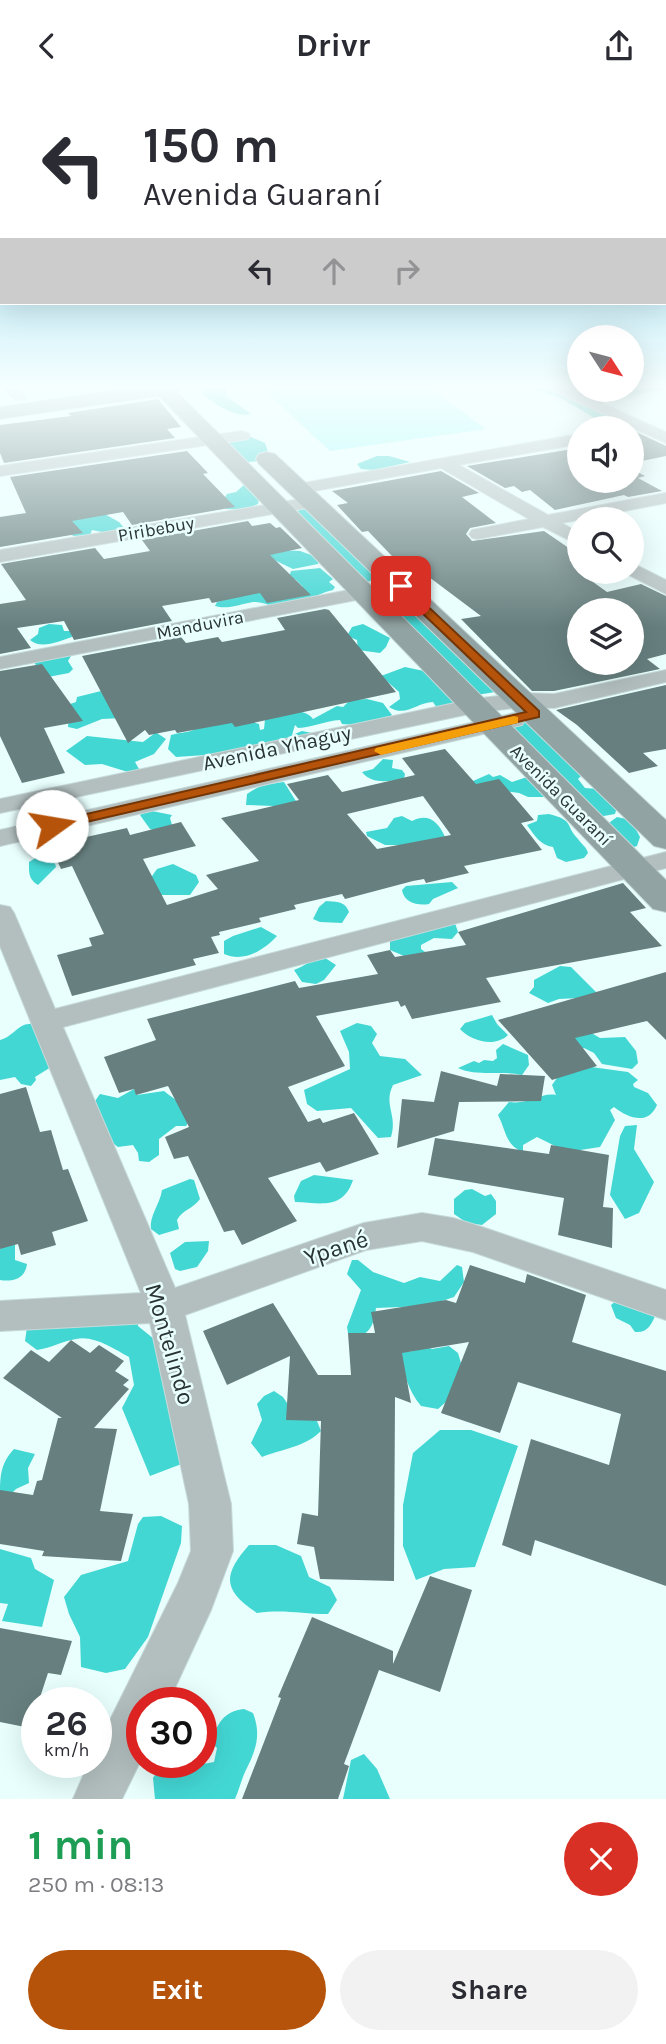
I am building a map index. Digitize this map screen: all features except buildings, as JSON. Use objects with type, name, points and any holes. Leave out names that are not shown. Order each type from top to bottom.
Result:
[{"type":"main road","name":"Avenida Guaraní","points":[[252,468],[296,499],[401,586],[537,705],[666,838]]},
{"type":"main road","name":"Avenida Guaraní","points":[[269,468],[296,499],[363,593],[483,716],[650,864],[666,901]]},
{"type":"street","points":[[0,471],[23,468]]},
{"type":"street","name":"Piribebuy","points":[[0,556],[296,499],[419,468]]},
{"type":"street","points":[[451,468],[567,533]]},
{"type":"street","points":[[478,534],[666,498]]},
{"type":"street","points":[[644,576],[666,588]]},
{"type":"street","name":"Manduvira","points":[[0,663],[401,586]]},
{"type":"street","name":"Avenida Yhaguy","points":[[0,806],[483,716],[666,675]]},
{"type":"street","name":"Avenida Yhaguy","points":[[0,838],[483,716]]},
{"type":"street","points":[[44,1022],[650,864]]},
{"type":"street","name":"Montelindo","points":[[0,913],[165,1307],[210,1503],[212,1551],[195,1595],[152,1687]]},
{"type":"street","name":"Ypané","points":[[0,1316],[165,1307],[364,1237],[422,1227],[472,1238],[666,1305]]},
{"type":"street","name":"Montelindo","points":[[97,1799],[126,1740]]},
{"type":"shaded area","points":[[360,468],[384,468],[374,470]]},
{"type":"shaded area","points":[[245,484],[259,499],[258,504],[245,510],[226,509],[224,499],[227,494],[236,492]]},
{"type":"shaded area","points":[[311,508],[378,578],[367,582],[295,512]]},
{"type":"shaded area","points":[[101,512],[119,522],[126,530],[107,533],[92,530],[90,535],[74,536],[66,533],[66,522]]},
{"type":"shaded area","points":[[281,550],[300,551],[317,557],[318,564],[293,569],[270,558],[250,563],[243,570],[262,578],[262,585],[273,592],[286,587],[303,587],[289,577],[291,571],[320,568],[333,579],[329,582],[335,587],[333,590],[288,606],[277,607],[253,602],[229,607],[215,606],[217,602],[238,596],[234,588],[217,587],[222,579],[233,578],[232,573],[236,570],[224,569],[216,558],[217,553],[225,551],[224,555],[237,557],[260,551],[274,554]]},
{"type":"shaded area","points":[[388,585],[495,688],[495,692],[471,696],[437,708],[433,702],[401,711],[389,707],[400,699],[399,692],[381,676],[405,667],[424,671],[371,588]]},
{"type":"shaded area","points":[[49,624],[62,625],[64,631],[71,631],[72,637],[45,645],[30,640],[38,634],[39,628]]},
{"type":"shaded area","points":[[363,624],[390,638],[380,653],[358,650],[357,640],[347,636],[352,627]]},
{"type":"shaded area","points":[[60,655],[71,656],[68,661],[73,669],[69,673],[48,677],[35,664],[34,660]]},
{"type":"shaded area","points":[[101,691],[122,718],[102,719],[77,729],[68,727],[70,704],[76,702],[77,697]]},
{"type":"shaded area","points":[[367,699],[383,703],[392,715],[382,721],[368,724],[342,724],[340,720],[298,728],[295,725],[292,735],[302,731],[312,733],[209,757],[176,757],[168,749],[171,735],[195,730],[207,718],[252,722],[259,724],[260,730],[264,729],[265,719],[277,715],[297,712],[313,719],[337,706],[343,707],[350,700]]},
{"type":"shaded area","points":[[526,711],[584,773],[578,779],[585,788],[598,789],[617,807],[615,814],[598,817],[510,728],[517,713]]},
{"type":"shaded area","points":[[171,727],[157,733],[166,739],[154,754],[135,762],[139,769],[131,773],[102,764],[85,765],[66,751],[87,736],[143,742],[155,733]]},
{"type":"shaded area","points":[[383,759],[393,760],[392,768],[402,770],[404,779],[376,780],[362,772],[373,769]]},
{"type":"shaded area","points":[[489,774],[493,777],[500,775],[512,782],[530,776],[546,797],[528,797],[519,793],[472,787],[473,781]]},
{"type":"shaded area","points":[[284,782],[299,806],[278,811],[273,806],[246,805],[247,794],[251,791],[264,785]]},
{"type":"shaded area","points":[[147,810],[172,815],[172,825],[157,831],[150,829],[140,815]]},
{"type":"shaded area","points":[[549,814],[568,823],[588,853],[584,858],[566,862],[557,858],[553,847],[535,836],[527,825],[537,821],[538,815]]},
{"type":"shaded area","points":[[402,816],[412,821],[428,818],[439,827],[445,837],[406,845],[385,845],[367,836],[366,832],[387,828],[394,818]]},
{"type":"shaded area","points":[[617,817],[631,820],[640,837],[637,846],[631,848],[606,825]]},
{"type":"shaded area","points":[[37,857],[54,860],[56,867],[38,885],[31,878],[29,869],[29,862]]},
{"type":"shaded area","points":[[173,864],[196,875],[199,882],[190,895],[158,895],[150,879],[157,869]]},
{"type":"shaded area","points":[[452,882],[458,888],[433,899],[429,904],[412,903],[402,890],[406,886]]},
{"type":"shaded area","points":[[326,901],[340,903],[347,908],[349,912],[342,923],[313,919],[319,907]]},
{"type":"shaded area","points":[[455,923],[458,932],[452,939],[434,938],[421,945],[421,949],[428,954],[404,956],[390,950],[390,939]]},
{"type":"shaded area","points":[[261,927],[277,936],[253,954],[239,957],[224,954],[224,941]]},
{"type":"shaded area","points":[[322,956],[336,965],[324,980],[316,984],[302,982],[294,970]]},
{"type":"shaded area","points":[[560,966],[571,967],[601,997],[559,999],[548,1003],[529,993],[534,987],[534,980]]},
{"type":"shaded area","points":[[492,1015],[508,1035],[503,1039],[490,1042],[477,1040],[460,1029],[465,1023]]},
{"type":"shaded area","points":[[34,1018],[51,1067],[35,1077],[36,1080],[31,1086],[21,1084],[15,1077],[0,1080],[0,1040],[30,1024]]},
{"type":"shaded area","points":[[357,1023],[371,1026],[377,1034],[372,1043],[380,1056],[405,1059],[422,1075],[393,1085],[389,1098],[393,1122],[391,1137],[378,1138],[351,1108],[317,1111],[307,1104],[304,1090],[350,1069],[349,1052],[340,1031]]},
{"type":"shaded area","points":[[583,1028],[600,1038],[625,1037],[636,1051],[638,1063],[632,1069],[602,1064],[594,1053],[584,1048],[568,1055],[564,1033]]},
{"type":"shaded area","points":[[503,1044],[528,1055],[529,1065],[522,1075],[473,1072],[458,1068],[474,1061],[493,1061],[497,1058],[496,1050]]},
{"type":"shaded area","points":[[584,1066],[628,1072],[638,1080],[633,1084],[634,1087],[648,1093],[657,1105],[653,1112],[643,1118],[637,1118],[614,1107],[610,1110],[615,1120],[600,1147],[567,1152],[537,1137],[523,1145],[523,1152],[517,1149],[507,1136],[498,1115],[509,1102],[556,1095],[552,1085],[562,1071]]},
{"type":"shaded area","points":[[134,1089],[137,1095],[164,1091],[193,1115],[186,1126],[176,1126],[159,1139],[159,1155],[149,1162],[139,1161],[133,1145],[118,1147],[110,1141],[97,1117],[100,1111],[95,1108],[95,1101],[100,1094],[118,1098]]},
{"type":"shaded area","points":[[637,1125],[634,1149],[654,1182],[639,1213],[625,1219],[610,1195],[620,1136],[625,1126]]},
{"type":"shaded area","points":[[314,1175],[353,1180],[343,1196],[330,1203],[295,1202],[294,1196],[301,1181]]},
{"type":"shaded area","points":[[190,1179],[194,1180],[200,1199],[179,1217],[179,1229],[159,1235],[151,1229],[151,1224],[162,1190]]},
{"type":"shaded area","points":[[472,1189],[485,1196],[491,1194],[496,1201],[496,1214],[482,1225],[467,1223],[454,1214],[454,1199],[465,1190]]},
{"type":"shaded area","points":[[209,1241],[208,1251],[197,1267],[180,1271],[175,1269],[170,1253],[185,1242]]},
{"type":"shaded area","points":[[11,1243],[15,1245],[15,1260],[27,1264],[26,1269],[18,1278],[0,1280],[0,1249]]},
{"type":"shaded area","points":[[352,1260],[358,1260],[373,1272],[404,1283],[420,1277],[440,1281],[457,1265],[462,1267],[464,1282],[454,1297],[427,1306],[376,1308],[372,1326],[359,1338],[348,1333],[347,1327],[361,1290],[347,1274]]},
{"type":"shaded area","points":[[616,1301],[656,1314],[651,1325],[646,1330],[635,1332],[630,1325],[616,1318],[611,1305]]},
{"type":"shaded area","points":[[137,1313],[138,1326],[154,1339],[192,1460],[150,1476],[122,1408],[134,1385],[129,1357],[104,1343],[90,1339],[71,1340],[37,1350],[25,1341],[27,1327]]},
{"type":"shaded area","points":[[422,1345],[432,1349],[449,1346],[458,1353],[461,1363],[455,1394],[438,1409],[421,1406],[416,1400],[403,1367],[400,1352],[414,1351]]},
{"type":"shaded area","points":[[274,1391],[287,1403],[317,1421],[321,1431],[301,1444],[262,1457],[251,1443],[262,1420],[257,1404],[264,1396]]},
{"type":"shaded area","points":[[440,1430],[471,1430],[518,1446],[475,1567],[444,1569],[416,1580],[403,1546],[403,1505],[413,1453]]},
{"type":"shaded area","points":[[14,1449],[35,1454],[28,1468],[29,1483],[16,1489],[8,1497],[0,1497],[2,1471]]},
{"type":"shaded area","points":[[161,1516],[182,1526],[181,1543],[148,1637],[125,1669],[106,1673],[81,1667],[80,1637],[64,1597],[81,1575],[128,1561],[138,1524],[143,1517]]},
{"type":"shaded area","points":[[249,1545],[276,1545],[301,1556],[309,1577],[330,1587],[337,1600],[328,1614],[257,1613],[246,1605],[232,1590],[230,1582],[234,1565]]},
{"type":"shaded area","points":[[0,1549],[31,1558],[35,1569],[54,1580],[42,1627],[2,1621],[8,1604],[0,1603]]},
{"type":"shaded area","points":[[244,1709],[253,1713],[257,1737],[235,1799],[155,1799],[153,1778],[217,1778],[217,1728],[226,1716]]},
{"type":"shaded area","points":[[364,1754],[377,1769],[390,1799],[343,1799],[351,1760]]},
{"type":"slow traffic","points":[[381,751],[514,720]]},
{"type":"route","points":[[52,826],[493,726],[535,714],[401,586]]}]
